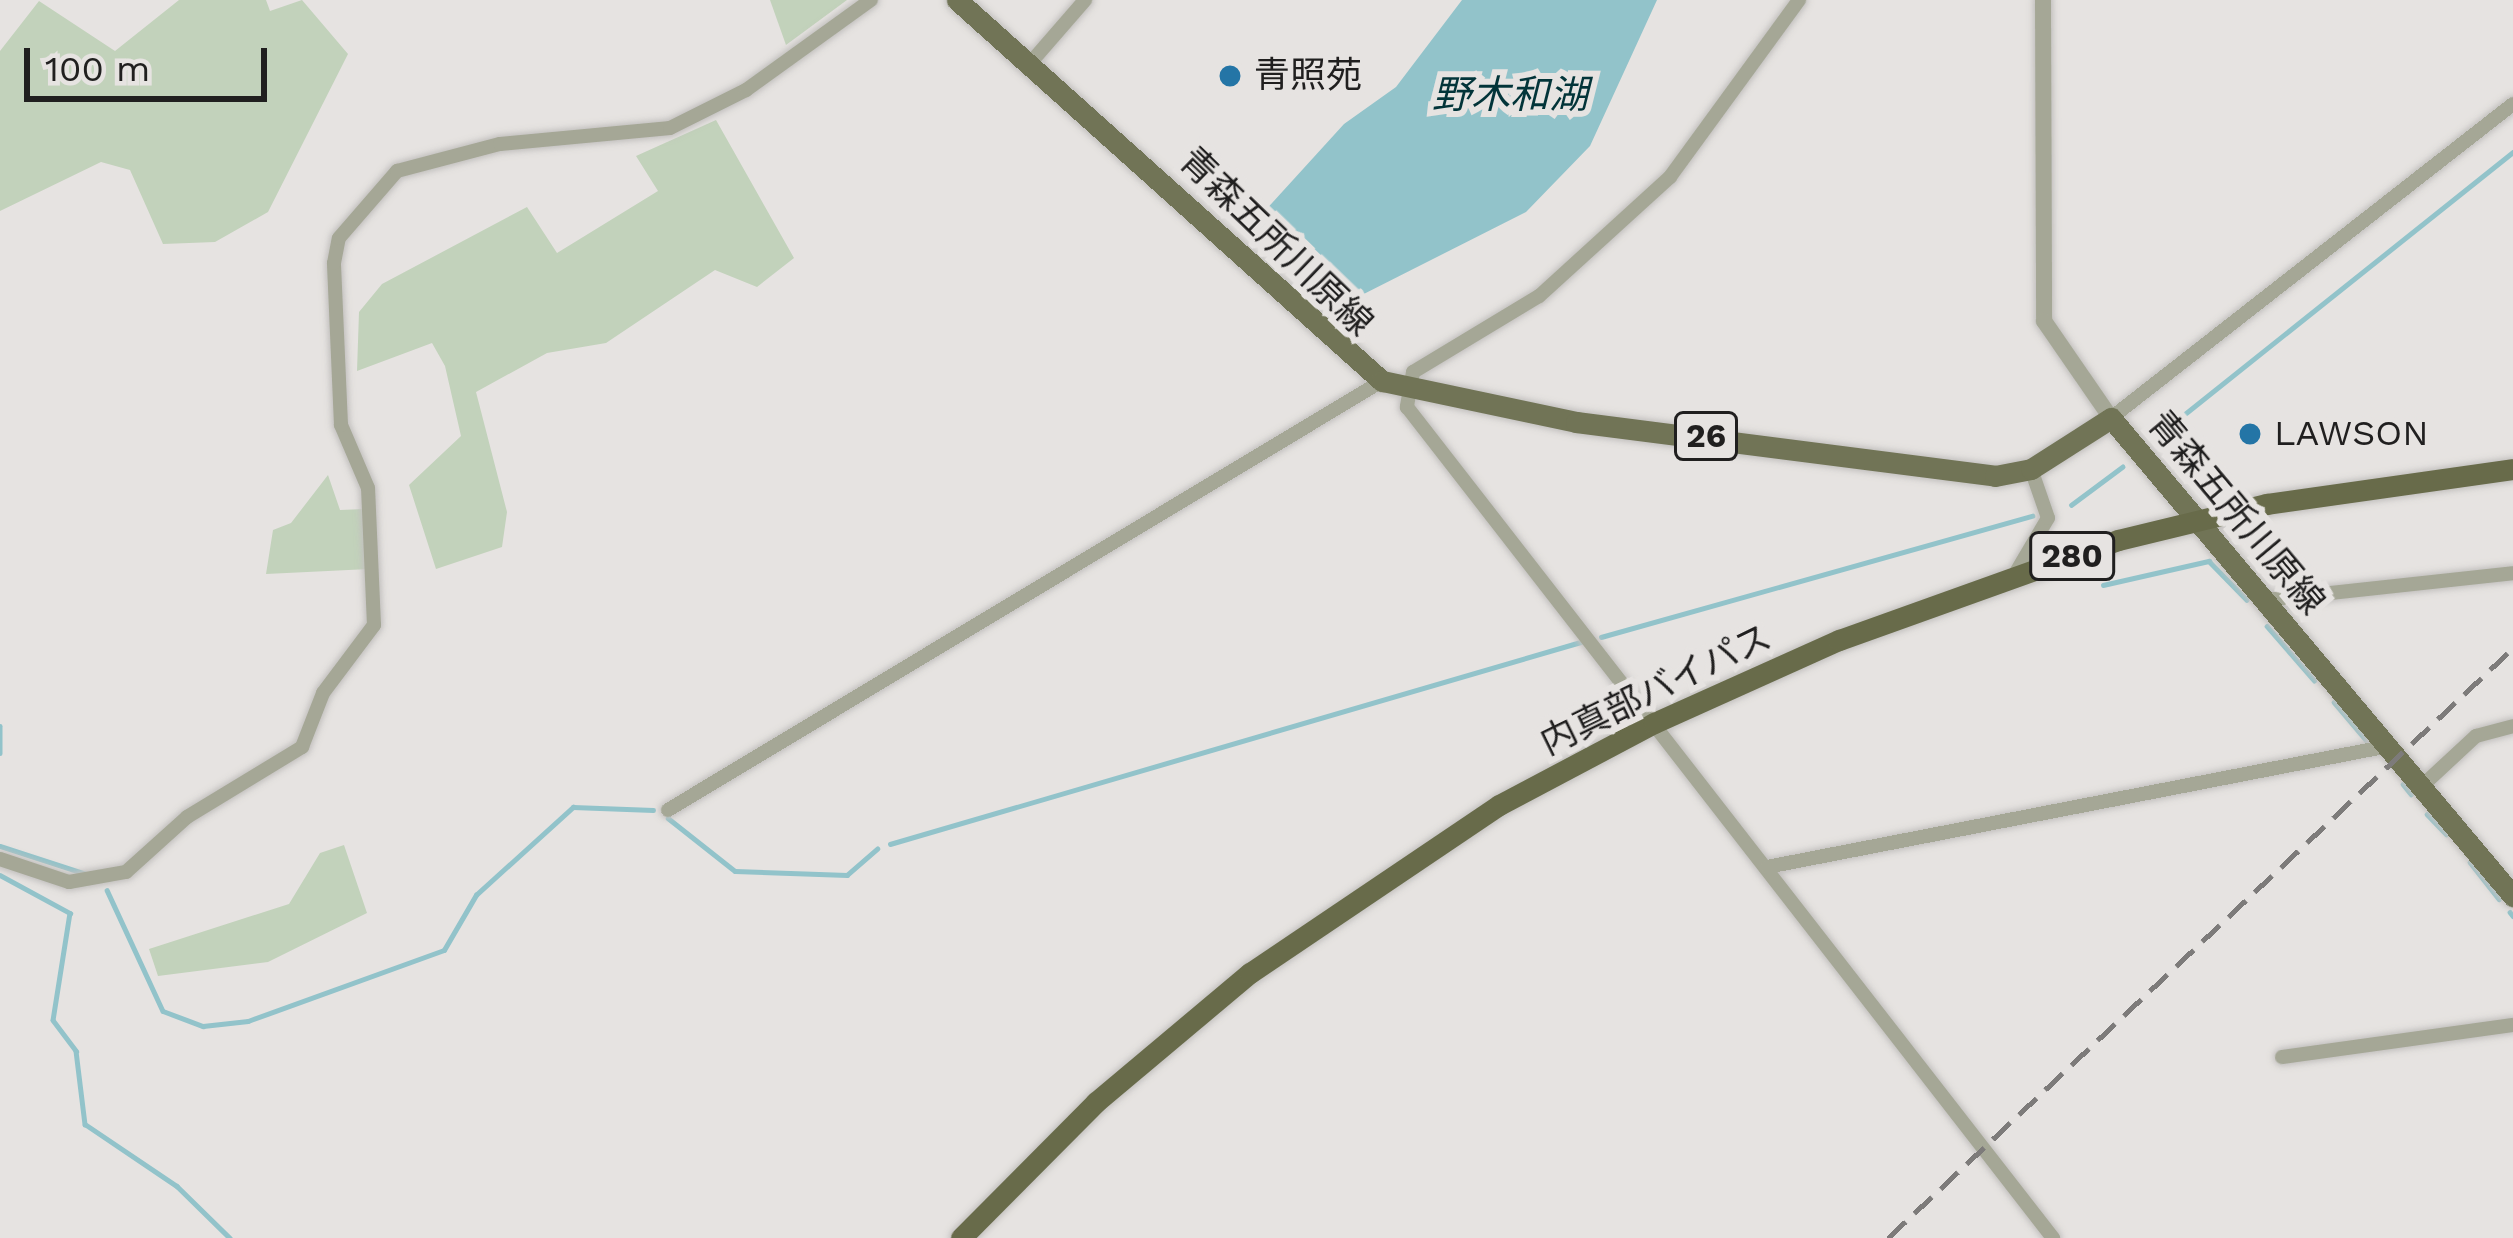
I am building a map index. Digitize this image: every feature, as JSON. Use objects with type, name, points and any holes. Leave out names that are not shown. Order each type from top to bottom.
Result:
[{"type":"highway","name":"内真部バイパス","points":[[961,1238],[1096,1102],[1250,974],[1499,806],[1654,723],[2015,574],[2198,520],[2513,469]]},
{"type":"main road","name":"青森五所川原線","points":[[957,0],[1032,61],[1382,382],[1408,390],[1974,474],[2031,469],[2111,418],[2513,896]]},
{"type":"street","points":[[0,859],[69,882],[126,872],[188,817],[302,747],[323,693],[374,625],[368,488],[341,425],[334,262],[339,238],[398,171],[500,144],[670,128],[746,90],[871,0]]},
{"type":"street","points":[[1032,61],[1085,0]]},
{"type":"street","points":[[1798,0],[1670,177],[1539,296],[1413,372],[1407,407],[2053,1238]]},
{"type":"street","points":[[2043,0],[2044,321],[2111,418],[2513,104]]},
{"type":"street","points":[[668,810],[1382,382]]},
{"type":"street","points":[[2015,574],[2048,518],[2031,469]]},
{"type":"street","points":[[2266,600],[2513,573]]},
{"type":"street","points":[[2422,786],[2476,736],[2513,726]]},
{"type":"street","points":[[1767,867],[2390,746]]},
{"type":"street","points":[[2282,1057],[2513,1025]]},
{"type":"green space","points":[[179,0],[266,0],[270,11],[302,0],[348,54],[268,212],[215,242],[163,244],[130,170],[101,162],[0,211],[0,51],[39,1],[115,51]]},
{"type":"green space","points":[[770,0],[847,0],[786,45]]},
{"type":"green space","points":[[716,120],[794,258],[757,287],[715,270],[606,343],[547,353],[476,392],[507,512],[502,547],[436,569],[409,485],[461,436],[445,366],[432,343],[357,371],[359,312],[382,284],[527,207],[557,253],[658,191],[636,156]]},
{"type":"green space","points":[[328,475],[340,510],[365,509],[369,569],[266,574],[273,530],[291,523]]},
{"type":"green space","points":[[344,845],[367,913],[268,962],[158,976],[149,949],[289,904],[320,853]]},
{"type":"water","name":"野木和湖","points":[[1462,0],[1657,0],[1590,146],[1526,212],[1340,306],[1253,224],[1344,124],[1396,87]]},
{"type":"waterway","points":[[2156,437],[2513,152]]},
{"type":"waterway","points":[[2071,505],[2122,467]]},
{"type":"waterway","points":[[1601,637],[2032,516]]},
{"type":"waterway","points":[[2103,585],[2209,561],[2247,600]]},
{"type":"waterway","points":[[2267,626],[2314,680]]},
{"type":"waterway","points":[[890,844],[1581,642]]},
{"type":"waterway","points":[[2334,702],[2367,741]]},
{"type":"waterway","points":[[0,726],[0,753]]},
{"type":"waterway","points":[[2403,784],[2411,794]]},
{"type":"waterway","points":[[107,890],[163,1011],[203,1026],[248,1021],[444,950],[476,895],[573,807],[653,810]]},
{"type":"waterway","points":[[2427,814],[2446,834]]},
{"type":"waterway","points":[[668,818],[735,871],[847,875],[877,849]]},
{"type":"waterway","points":[[0,846],[86,874]]},
{"type":"waterway","points":[[2470,862],[2499,899]]},
{"type":"waterway","points":[[0,875],[70,913],[53,1020],[76,1051],[85,1124],[177,1186],[230,1238]]},
{"type":"waterway","points":[[2510,912],[2513,916]]},
{"type":"railway","points":[[1888,1238],[2513,648]]},
{"type":"place","name":"青照苑","points":[[1230,76]]},
{"type":"place","name":"LAWSON","points":[[2250,434]]}]
